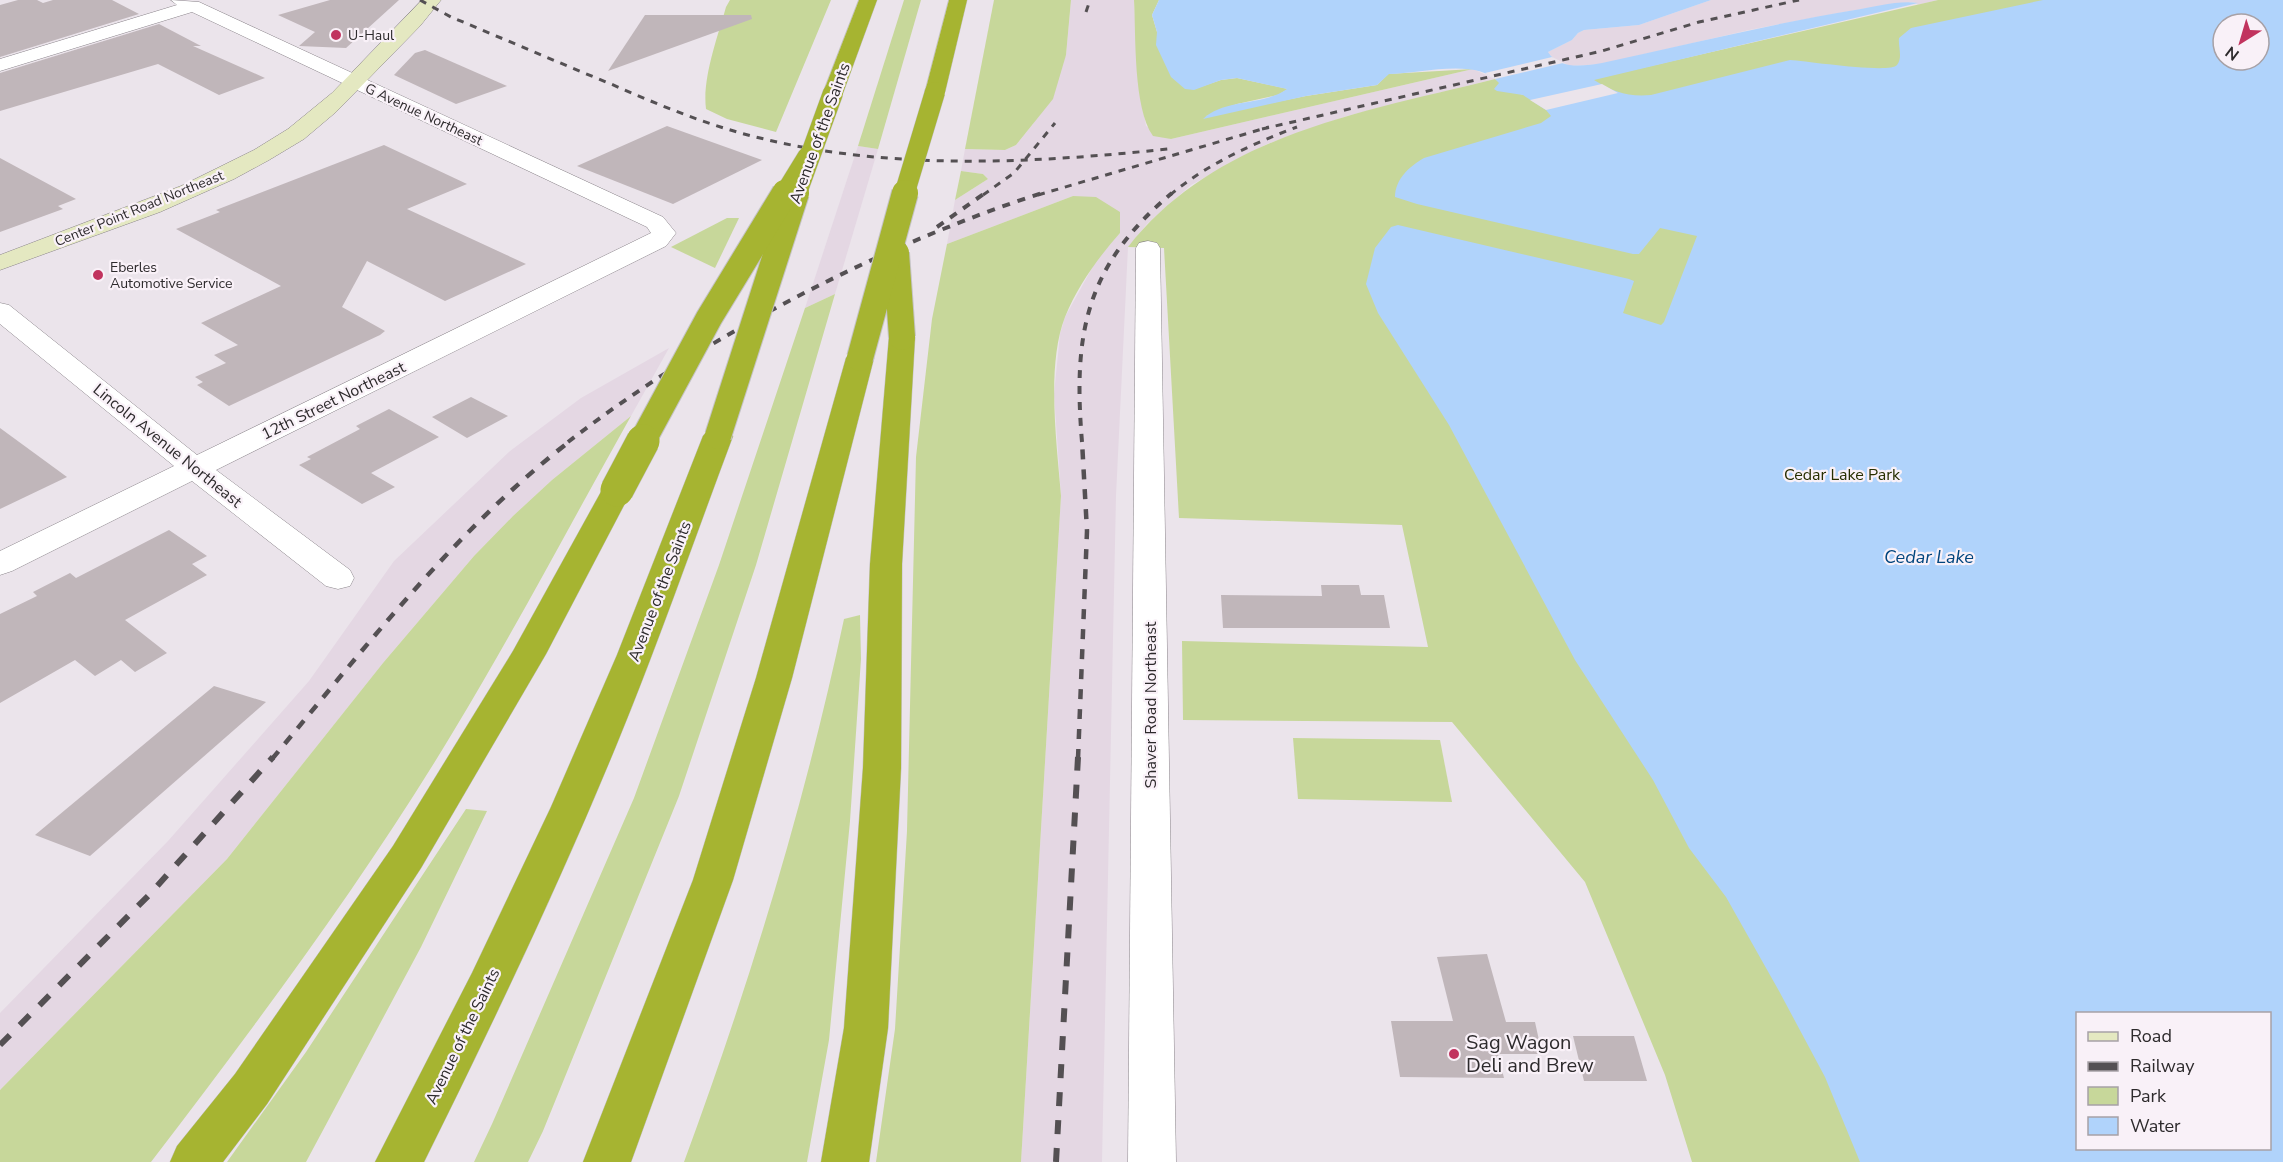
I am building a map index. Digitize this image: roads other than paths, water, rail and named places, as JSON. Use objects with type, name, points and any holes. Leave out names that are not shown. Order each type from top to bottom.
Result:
[{"type":"highway","name":"Avenue of the Saints","points":[[399,1162],[536,884],[622,686],[718,436],[808,156],[868,0]]},
{"type":"highway","points":[[607,1162],[712,880],[774,678],[895,225],[935,92],[958,0]]},
{"type":"highway","points":[[194,1162],[250,1089],[407,857],[529,654],[709,318],[808,156]]},
{"type":"highway","points":[[845,1162],[866,1029],[882,768],[886,564],[902,337],[895,225]]},
{"type":"main road","name":"Center Point Road Northeast","points":[[0,263],[201,186],[260,156],[298,132],[334,103],[432,0]]},
{"type":"street","name":"G Avenue Northeast","points":[[187,3],[655,222],[664,233]]},
{"type":"street","points":[[0,65],[187,3]]},
{"type":"street","name":"12th Street Northeast","points":[[0,564],[657,241],[664,233]]},
{"type":"street","name":"Shaver Road Northeast","points":[[1149,248],[1152,1162]]},
{"type":"street","name":"Lincoln Avenue Northeast","points":[[0,311],[194,468],[338,578]]},
{"type":"water","name":"Cedar Lake","points":[[1159,0],[1711,0],[1639,25],[1584,30],[1572,40],[1548,52],[1559,62],[1580,66],[1823,16],[1895,3],[1918,3],[1594,80],[1621,93],[1651,95],[1790,60],[1865,68],[1891,67],[1897,65],[1900,59],[1899,38],[1911,28],[2043,0],[2283,0],[2283,1162],[1860,1162],[1825,1077],[1779,991],[1726,897],[1689,848],[1653,780],[1575,660],[1449,425],[1378,313],[1366,284],[1375,248],[1391,227],[1398,225],[1629,279],[1634,281],[1623,313],[1661,325],[1697,236],[1660,228],[1639,254],[1633,254],[1395,197],[1400,179],[1424,158],[1541,123],[1551,116],[1546,110],[1523,95],[1497,91],[1494,89],[1499,83],[1489,75],[1463,69],[1389,74],[1377,85],[1306,96],[1203,119],[1222,108],[1267,98],[1287,89],[1237,78],[1221,80],[1194,90],[1185,89],[1171,77],[1156,45],[1157,32],[1152,15]]},
{"type":"railway","points":[[420,0],[451,17],[647,100],[741,133],[810,149],[861,156],[912,160],[1025,160]]},
{"type":"railway","points":[[1086,12],[1090,0]]},
{"type":"railway","points":[[1263,129],[1602,51],[1699,22],[1799,0]]},
{"type":"railway","points":[[1025,160],[1055,123]]},
{"type":"railway","points":[[1263,129],[1269,127]]},
{"type":"railway","points":[[1170,195],[1199,174],[1230,156],[1297,127]]},
{"type":"railway","points":[[1038,195],[1263,129]]},
{"type":"railway","points":[[1025,160],[1168,149]]},
{"type":"railway","points":[[983,195],[1014,173],[1025,160]]},
{"type":"railway","points":[[937,227],[985,193]]},
{"type":"railway","points":[[568,442],[676,366],[795,298],[856,267],[918,240],[1042,193]]},
{"type":"railway","points":[[1082,442],[1080,368],[1091,304],[1103,275],[1120,248],[1143,220],[1172,193]]},
{"type":"railway","points":[[272,759],[377,633],[450,551],[528,476],[570,441]]},
{"type":"railway","points":[[1078,759],[1087,531],[1082,441]]},
{"type":"railway","points":[[0,1045],[149,895],[273,757]]},
{"type":"railway","points":[[1056,1162],[1078,757]]},
{"type":"place","name":"U-Haul","points":[[336,35]]},
{"type":"place","name":"Eberles Automotive Service","points":[[98,275]]},
{"type":"place","name":"Sag Wagon Deli and Brew","points":[[1454,1054]]},
{"type":"park label","name":"Cedar Lake Park","points":[[1842,474]]}]
